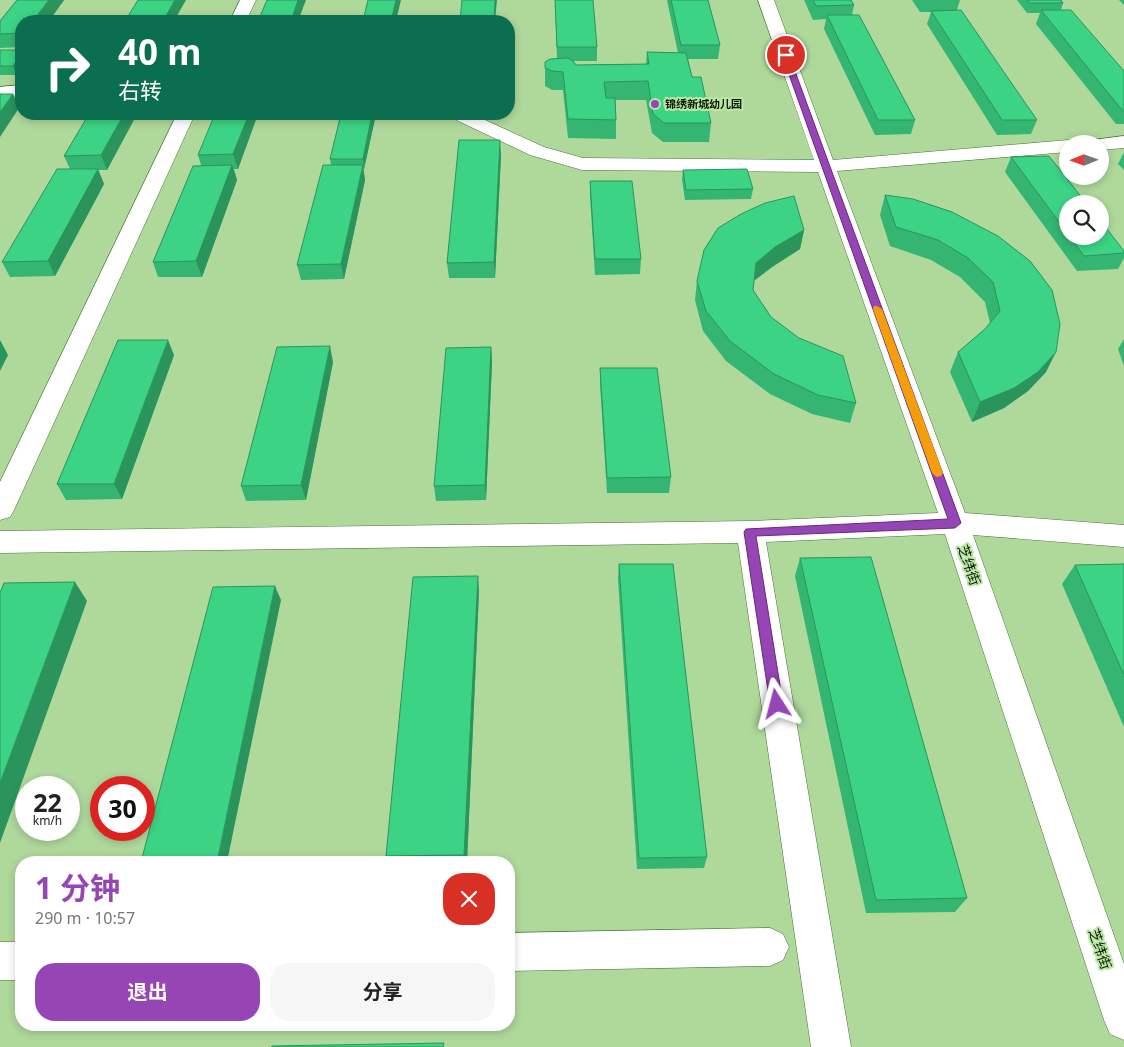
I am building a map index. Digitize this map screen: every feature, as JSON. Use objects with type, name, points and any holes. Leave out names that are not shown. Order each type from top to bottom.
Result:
[{"type":"street","points":[[241,15],[248,0]]},
{"type":"street","name":"芝纬街","points":[[766,0],[955,523],[1124,1020]]},
{"type":"street","points":[[0,92],[15,91]]},
{"type":"street","points":[[0,510],[183,120]]},
{"type":"street","points":[[471,120],[538,150],[582,164],[826,166],[1059,147]]},
{"type":"street","points":[[1109,143],[1124,142]]},
{"type":"street","points":[[0,542],[750,532],[955,523],[1124,536]]},
{"type":"street","points":[[750,532],[831,1047]]},
{"type":"street","points":[[515,952],[770,947]]},
{"type":"street","points":[[0,961],[15,961]]},
{"type":"building","points":[[17,0],[49,0],[38,15],[15,15],[15,33],[0,34],[0,21]]},
{"type":"building","points":[[138,0],[175,0],[166,15],[129,15]]},
{"type":"building","points":[[267,0],[298,0],[293,15],[261,15]]},
{"type":"building","points":[[368,0],[396,0],[392,15],[364,15]]},
{"type":"building","points":[[462,0],[495,0],[494,15],[461,15]]},
{"type":"building","points":[[555,0],[593,0],[597,47],[557,47]]},
{"type":"building","points":[[671,0],[708,0],[720,45],[681,45]]},
{"type":"building","points":[[813,0],[851,0],[854,5],[816,6]]},
{"type":"building","points":[[1027,0],[1061,0],[1063,3],[1030,3]]},
{"type":"building","points":[[961,10],[1037,120],[1002,120],[931,11]]},
{"type":"building","points":[[1041,10],[1071,10],[1124,71],[1124,110],[1122,110]]},
{"type":"building","points":[[827,15],[859,15],[915,120],[878,120]]},
{"type":"building","points":[[0,50],[15,50],[15,63],[13,66],[0,66]]},
{"type":"building","points":[[647,52],[686,53],[692,77],[701,77],[711,123],[664,123],[653,114],[648,81],[604,82],[606,98],[615,98],[616,120],[568,119],[563,72],[545,68],[545,62],[550,59],[568,58],[576,65],[649,64]]},
{"type":"building","points":[[0,94],[13,94],[0,112]]},
{"type":"building","points":[[85,120],[121,120],[101,155],[64,156]]},
{"type":"building","points":[[213,120],[247,120],[233,154],[198,155]]},
{"type":"building","points":[[340,120],[371,120],[363,159],[330,159]]},
{"type":"building","points":[[459,140],[500,140],[494,262],[447,263]]},
{"type":"building","points":[[1049,156],[1059,169],[1059,185],[1072,185],[1080,195],[1059,195],[1059,222],[1011,157]]},
{"type":"building","points":[[232,165],[196,261],[153,262],[193,166]]},
{"type":"building","points":[[323,165],[363,165],[341,264],[297,265]]},
{"type":"building","points":[[57,169],[98,169],[48,261],[2,262]]},
{"type":"building","points":[[747,169],[753,189],[686,190],[683,170]]},
{"type":"building","points":[[590,181],[632,181],[641,259],[595,259]]},
{"type":"building","points":[[885,195],[913,199],[952,212],[998,236],[1030,261],[1052,290],[1060,324],[1056,352],[1038,372],[1014,388],[980,402],[958,352],[985,329],[1000,311],[993,282],[968,258],[938,240],[896,227]]},
{"type":"building","points":[[794,196],[804,230],[775,247],[756,263],[753,290],[771,317],[799,338],[843,356],[856,403],[818,395],[774,374],[730,341],[706,311],[697,281],[704,250],[718,228],[741,214],[765,203]]},
{"type":"building","points":[[1109,232],[1124,251],[1124,253],[1084,256],[1076,245],[1109,245]]},
{"type":"building","points":[[118,340],[168,340],[114,484],[57,484]]},
{"type":"building","points":[[330,346],[301,485],[241,486],[277,347]]},
{"type":"building","points":[[491,347],[485,485],[434,486],[446,348]]},
{"type":"building","points":[[600,368],[657,368],[671,477],[607,478]]},
{"type":"building","points":[[871,557],[967,898],[876,900],[800,558]]},
{"type":"building","points":[[619,564],[673,564],[707,857],[639,858]]},
{"type":"building","points":[[1124,564],[1124,675],[1075,565]]},
{"type":"building","points":[[478,576],[464,855],[386,856],[413,577]]},
{"type":"building","points":[[75,582],[0,783],[0,593],[4,583]]},
{"type":"building","points":[[275,586],[218,856],[143,856],[146,841],[155,841],[155,809],[213,587]]},
{"type":"building","points":[[444,1043],[443,1047],[271,1047],[272,1046]]},
{"type":"slow traffic","points":[[877,309],[937,473]]},
{"type":"place","name":"锦绣新城幼儿园","points":[[655,104]]},
{"type":"route","points":[[777,704],[750,532],[955,523],[786,55]]}]
